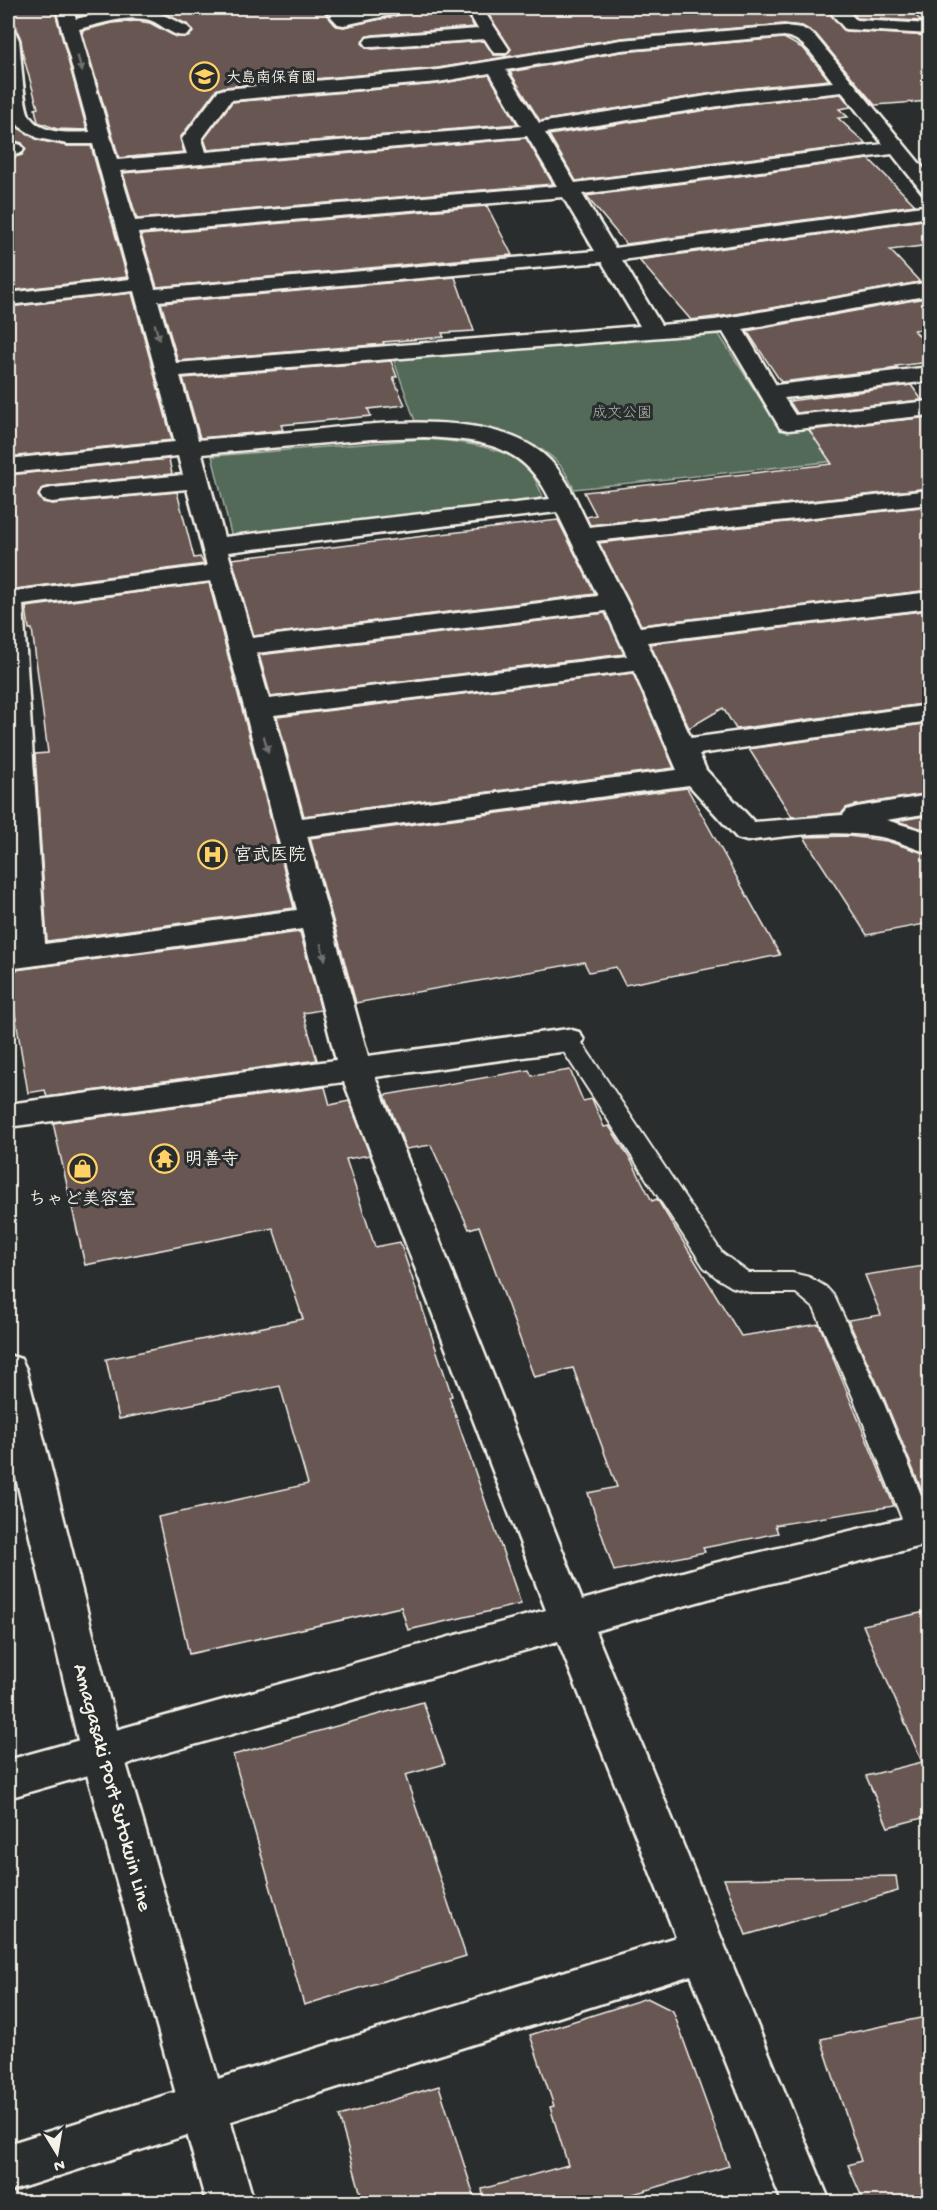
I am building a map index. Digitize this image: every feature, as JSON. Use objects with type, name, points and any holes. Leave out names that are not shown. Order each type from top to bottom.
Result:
[{"type":"street","points":[[332,8],[344,20],[398,8]]},
{"type":"street","points":[[474,8],[490,33],[502,65],[533,130],[654,331]]},
{"type":"street","points":[[836,8],[851,25],[930,29]]},
{"type":"street","points":[[182,31],[149,13],[67,16],[167,370],[355,1069],[572,1620],[806,2202]]},
{"type":"street","points":[[771,15],[784,31]]},
{"type":"street","points":[[360,18],[394,81]]},
{"type":"street","points":[[199,159],[192,140],[225,95],[438,76],[621,45],[784,31],[804,35],[930,189]]},
{"type":"street","points":[[8,33],[19,114],[23,121],[49,136],[106,152],[199,159],[462,138],[533,130],[738,97],[848,86]]},
{"type":"street","points":[[373,42],[490,33]]},
{"type":"street","points":[[127,228],[570,190],[896,148]]},
{"type":"street","points":[[8,299],[608,255],[930,211]]},
{"type":"street","points":[[167,370],[729,324],[930,288]]},
{"type":"street","points":[[729,324],[788,423],[930,408]]},
{"type":"street","points":[[769,393],[930,374]]},
{"type":"street","points":[[8,466],[188,447],[376,432],[439,431],[502,442],[527,453],[542,463],[552,477],[631,636],[696,776],[747,832],[930,804]]},
{"type":"street","points":[[52,495],[197,481]]},
{"type":"street","points":[[582,536],[930,497]]},
{"type":"street","points":[[313,918],[19,958],[10,599],[218,559],[566,504]]},
{"type":"street","points":[[631,636],[930,600]]},
{"type":"street","points":[[241,647],[614,602]]},
{"type":"street","points":[[257,709],[643,662]]},
{"type":"street","points":[[682,748],[930,713]]},
{"type":"street","points":[[289,829],[696,776]]},
{"type":"street","points":[[803,825],[853,823],[908,834],[930,844]]},
{"type":"street","points":[[8,1116],[568,1040]]},
{"type":"street","name":"Amagasaki Port Sutokuin Line","points":[[8,1369],[102,1753],[230,2202]]},
{"type":"street","points":[[8,1779],[715,1580],[925,1529]]},
{"type":"street","points":[[8,2168],[704,1950]]},
{"type":"lane","points":[[568,1040],[712,1260],[725,1273],[751,1282],[786,1281],[804,1284],[815,1291],[825,1303],[925,1529]]},
{"type":"green space","name":"成文公園","points":[[718,333],[781,431],[925,414],[929,417],[929,451],[574,489],[560,465],[547,453],[530,444],[492,432],[416,424],[393,358]]},
{"type":"green space","points":[[423,439],[463,443],[507,454],[527,467],[543,496],[531,502],[240,535],[231,534],[212,456]]},
{"type":"building","points":[[9,8],[54,8],[87,130],[57,129],[38,122],[35,109],[38,108],[21,40]]},
{"type":"building","points":[[74,8],[126,8],[77,16]]},
{"type":"building","points":[[153,8],[321,8],[336,26],[344,27],[404,14],[409,8],[464,8],[474,27],[373,35],[365,37],[362,43],[367,48],[373,49],[484,41],[494,55],[506,55],[511,49],[484,8],[825,8],[845,31],[930,36],[930,101],[875,105],[816,34],[802,26],[784,24],[621,38],[438,68],[224,87],[216,90],[180,138],[184,152],[119,158],[82,31],[112,23],[137,21],[150,23],[176,37],[188,37],[193,32],[189,25]]},
{"type":"building","points":[[848,8],[909,8],[921,21],[857,18]]},
{"type":"building","points":[[784,38],[804,49],[829,80],[738,89],[540,121],[510,72],[621,52]]},
{"type":"building","points":[[489,75],[517,124],[208,150],[204,139],[232,102],[438,84]]},
{"type":"building","points":[[841,94],[851,107],[839,109],[848,117],[838,118],[866,144],[576,181],[549,135],[738,105]]},
{"type":"building","points":[[14,124],[38,140],[67,146],[91,146],[127,277],[8,291],[8,159],[22,155],[26,149],[22,143],[15,141],[8,143],[8,125]]},
{"type":"building","points":[[526,138],[553,184],[137,219],[123,173]]},
{"type":"building","points":[[869,159],[915,205],[626,244],[586,196]]},
{"type":"building","points":[[487,206],[512,255],[157,287],[141,235]]},
{"type":"building","points":[[930,219],[930,245],[890,250],[920,282],[730,315],[691,320],[639,260]]},
{"type":"building","points":[[455,277],[474,331],[442,333],[444,337],[383,342],[384,344],[178,361],[161,303]]},
{"type":"building","points":[[132,293],[172,440],[8,457],[8,307]]},
{"type":"building","points":[[930,297],[930,329],[914,330],[930,350],[930,362],[896,366],[898,368],[781,382],[747,331]]},
{"type":"building","points":[[391,361],[397,377],[393,377],[405,405],[368,409],[371,416],[281,425],[283,430],[200,438],[183,378]]},
{"type":"building","points":[[911,385],[922,400],[797,413],[789,401]]},
{"type":"building","points":[[930,417],[930,488],[590,525],[586,517],[596,515],[584,492],[832,464],[809,430]]},
{"type":"building","points":[[169,459],[172,474],[52,486],[41,489],[38,496],[43,502],[52,504],[177,492],[194,558],[200,557],[204,564],[8,590],[8,475]]},
{"type":"building","points":[[930,506],[930,590],[641,625],[599,543]]},
{"type":"building","points":[[558,520],[595,594],[254,636],[232,559]]},
{"type":"building","points":[[209,583],[294,908],[47,941],[35,754],[48,753],[32,629],[29,629],[26,607]]},
{"type":"building","points":[[930,610],[930,703],[736,729],[723,708],[689,728],[650,644]]},
{"type":"building","points":[[605,613],[624,654],[271,697],[259,655]]},
{"type":"building","points":[[633,673],[674,768],[304,816],[277,717]]},
{"type":"building","points":[[930,723],[930,793],[856,805],[846,808],[842,813],[792,817],[749,749]]},
{"type":"building","points":[[687,788],[780,955],[625,985],[616,967],[589,972],[584,962],[356,1003],[310,838]]},
{"type":"building","points":[[930,815],[930,831],[896,821]]},
{"type":"building","points":[[848,836],[887,841],[930,855],[930,923],[867,935],[804,837]]},
{"type":"building","points":[[8,852],[12,946],[8,947]]},
{"type":"building","points":[[300,932],[321,1010],[303,1013],[317,1060],[47,1097],[45,1090],[28,1093],[8,971]]},
{"type":"building","points":[[529,1070],[532,1076],[570,1070],[583,1101],[592,1099],[604,1127],[609,1126],[632,1162],[652,1201],[657,1199],[741,1336],[819,1324],[894,1506],[775,1525],[778,1533],[703,1548],[705,1552],[614,1571],[588,1493],[617,1487],[573,1368],[534,1377],[479,1226],[469,1229],[431,1145],[406,1149],[385,1095]]},
{"type":"building","points":[[325,1087],[330,1105],[349,1101],[370,1155],[346,1159],[375,1247],[400,1242],[452,1396],[449,1397],[521,1604],[408,1630],[401,1607],[189,1654],[158,1517],[308,1484],[280,1386],[119,1419],[106,1359],[303,1319],[273,1228],[85,1265],[53,1123]]},
{"type":"building","points":[[930,1265],[930,1500],[926,1501],[884,1398],[848,1320],[881,1315],[865,1275]]},
{"type":"building","points":[[930,1611],[930,1816],[888,1827],[866,1776],[922,1762],[863,1625]]},
{"type":"building","points":[[423,1702],[445,1764],[405,1775],[466,1956],[304,2005],[233,1755]]},
{"type":"building","points":[[896,1876],[898,1891],[746,1935],[724,1879]]},
{"type":"building","points":[[647,1998],[673,2011],[729,2166],[606,2202],[484,2202],[482,2189],[568,2165],[550,2107],[554,2106],[530,2035]]},
{"type":"building","points":[[930,2016],[930,2202],[864,2202],[848,2165],[861,2161],[821,2039]]},
{"type":"building","points":[[439,2086],[476,2202],[363,2202],[339,2116]]},
{"type":"place","name":"大島南保育園","points":[[205,77]]},
{"type":"place","name":"宮武医院","points":[[213,854]]},
{"type":"place","name":"明善寺","points":[[164,1158]]},
{"type":"place","name":"ちゃど美容室","points":[[82,1169]]}]
